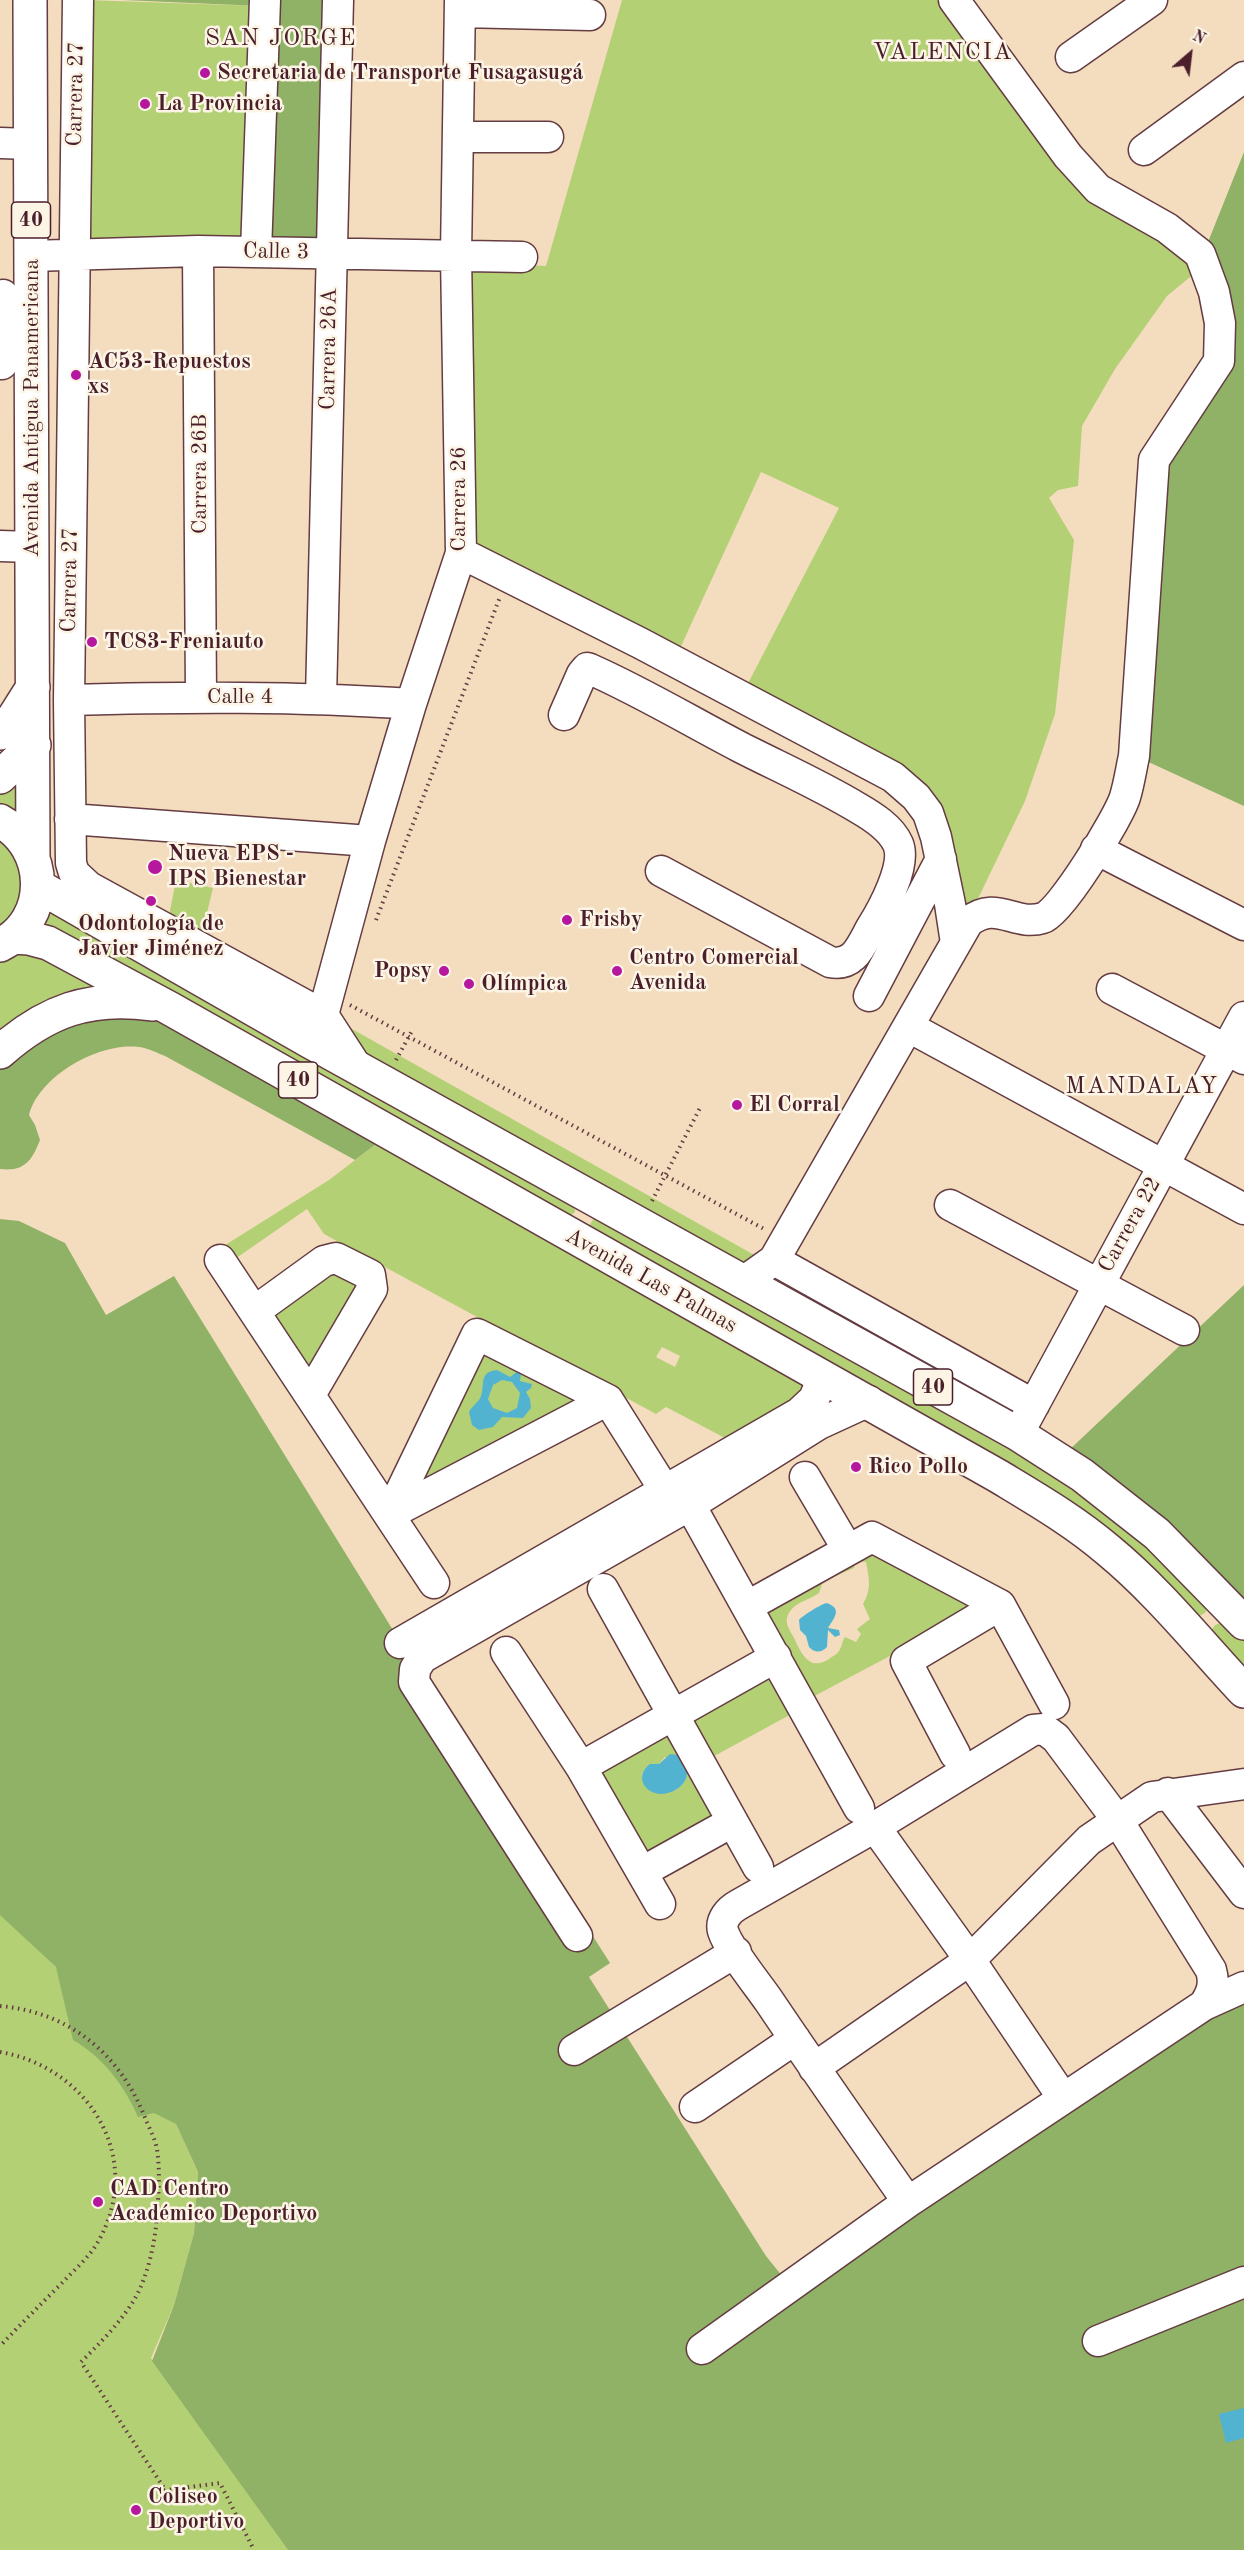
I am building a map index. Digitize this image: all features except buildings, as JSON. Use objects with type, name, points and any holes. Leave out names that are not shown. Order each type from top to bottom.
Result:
[{"type":"main road","name":"Avenida Antigua Panamericana","points":[[30,0],[15,144],[31,256],[11,296],[11,364],[32,547],[36,872]]},
{"type":"main road","points":[[0,733],[14,717],[33,687]]},
{"type":"main road","points":[[0,777],[34,745]]},
{"type":"main road","name":"40","points":[[0,821],[23,839],[36,872],[35,903],[30,917],[6,941]]},
{"type":"main road","name":"Avenida Las Palmas","points":[[36,872],[320,1016],[370,1073],[1018,1434],[1082,1475],[1157,1534],[1235,1614]]},
{"type":"main road","name":"Avenida Las Palmas","points":[[6,941],[29,938],[48,943],[168,1008],[869,1401],[1063,1515],[1109,1550],[1142,1581],[1244,1691]]},
{"type":"main road","points":[[0,1052],[32,1027],[62,1011],[75,1007],[112,1001],[138,1002],[168,1008]]},
{"type":"main road","points":[[577,1239],[589,1197]]},
{"type":"main road","name":"40","points":[[1191,1634],[1235,1614]]},
{"type":"street","name":"Carrera 27","points":[[78,0],[69,700],[70,863],[80,881],[320,1016]]},
{"type":"street","points":[[256,252],[265,0]]},
{"type":"street","name":"Carrera 26A","points":[[321,698],[338,0]]},
{"type":"street","points":[[743,1282],[779,1250],[968,922],[978,914],[997,911],[1026,920],[1044,918],[1061,904],[1125,798],[1134,756],[1154,460],[1219,361],[1220,323],[1214,292],[1200,254],[1167,228],[1098,189],[1068,156],[954,0]]},
{"type":"street","points":[[1071,57],[1152,0]]},
{"type":"street","points":[[460,6],[590,15]]},
{"type":"street","name":"Carrera 26","points":[[320,1016],[411,704],[461,554],[456,255],[460,6]]},
{"type":"street","points":[[1144,150],[1244,77]]},
{"type":"street","points":[[458,137],[549,137]]},
{"type":"street","name":"Calle 3","points":[[31,256],[198,251],[522,257]]},
{"type":"street","name":"Carrera 26B","points":[[198,251],[201,697]]},
{"type":"street","points":[[11,296],[0,332],[11,364]]},
{"type":"street","points":[[0,546],[32,547]]},
{"type":"street","points":[[461,554],[640,644],[893,777],[916,796],[928,813],[941,859],[956,943]]},
{"type":"street","points":[[640,644],[665,705]]},
{"type":"street","points":[[564,715],[582,674],[587,668],[665,705],[858,808],[889,831],[901,855],[900,866],[880,914],[853,958],[846,962],[830,962],[661,872]]},
{"type":"street","name":"Calle 4","points":[[69,700],[201,697],[321,698],[411,704]]},
{"type":"street","points":[[834,795],[916,796]]},
{"type":"street","points":[[70,819],[370,841]]},
{"type":"street","points":[[1096,849],[1244,925]]},
{"type":"street","points":[[869,996],[941,859]]},
{"type":"street","points":[[1112,989],[1235,1054]]},
{"type":"street","name":"Carrera 22","points":[[1018,1434],[1163,1165],[1235,1054],[1244,1017]]},
{"type":"street","points":[[909,1027],[1244,1209]]},
{"type":"street","points":[[950,1205],[1184,1330]]},
{"type":"street","points":[[773,1298],[779,1250]]},
{"type":"street","points":[[779,1250],[1034,1405]]},
{"type":"street","points":[[255,1311],[324,1261],[336,1258],[369,1275],[372,1289],[310,1395]]},
{"type":"street","points":[[220,1260],[434,1583]]},
{"type":"street","points":[[390,1514],[477,1334],[608,1400],[664,1489]]},
{"type":"street","points":[[400,1643],[799,1413],[814,1400],[823,1377]]},
{"type":"street","points":[[390,1514],[608,1400]]},
{"type":"street","points":[[578,1936],[414,1682],[415,1669],[422,1658],[690,1505],[819,1424],[869,1401]]},
{"type":"street","points":[[805,1477],[848,1550]]},
{"type":"street","points":[[690,1505],[867,1818],[970,1960],[1062,2098]]},
{"type":"street","points":[[748,1606],[872,1537],[1000,1605],[1054,1704]]},
{"type":"street","points":[[603,1589],[675,1714],[758,1867]]},
{"type":"street","points":[[955,1754],[906,1660],[1000,1605]]},
{"type":"street","points":[[506,1652],[581,1767],[660,1904]]},
{"type":"street","points":[[581,1767],[776,1657]]},
{"type":"street","points":[[908,2202],[736,1952],[723,1926],[732,1909],[867,1818],[1041,1728],[1049,1731],[1118,1821],[1211,1970],[1213,1986],[1204,2005]]},
{"type":"street","points":[[814,2068],[970,1960],[1089,1840],[1152,1797],[1167,1793],[1244,1784]]},
{"type":"street","points":[[1167,1793],[1244,1893]]},
{"type":"street","points":[[642,1872],[732,1822]]},
{"type":"street","points":[[574,2050],[736,1952]]},
{"type":"street","points":[[702,2349],[908,2202],[1062,2098],[1204,2005],[1244,1987]]},
{"type":"street","points":[[695,2107],[795,2039]]},
{"type":"street","points":[[1098,2341],[1244,2282]]},
{"type":"path","points":[[374,925],[508,577]]},
{"type":"path","points":[[320,1016],[408,1037],[665,1175],[779,1250]]},
{"type":"path","points":[[370,1073],[408,1037],[413,1029]]},
{"type":"path","points":[[640,1224],[701,1106]]},
{"type":"path","points":[[0,2006],[22,2008],[62,2021],[100,2048],[134,2092],[157,2146],[159,2183],[156,2236],[142,2282],[135,2299],[117,2324],[81,2362],[166,2491]]},
{"type":"path","points":[[0,2052],[28,2058],[70,2082],[81,2093],[101,2120],[108,2136],[115,2181],[111,2212],[90,2254],[0,2346]]},
{"type":"path","points":[[152,2492],[220,2483],[254,2550]]},
{"type":"green space","points":[[85,0],[261,6],[254,245],[82,247]]},
{"type":"green space","points":[[123,0],[330,0],[323,245],[254,245],[260,6]]},
{"type":"green space","points":[[622,0],[945,0],[1090,198],[1191,262],[1195,273],[1167,296],[1115,369],[1082,426],[1078,486],[1058,490],[1049,498],[1074,540],[1055,714],[1025,801],[974,907],[962,916],[935,812],[744,691],[839,508],[761,472],[677,655],[469,548],[464,262],[546,266]]},
{"type":"green space","points":[[1244,152],[1244,806],[1142,759],[1162,461],[1227,358],[1204,252]]},
{"type":"green space","points":[[23,772],[22,822],[0,808],[0,794]]},
{"type":"green space","points":[[0,834],[15,848],[26,894],[0,933]]},
{"type":"green space","points":[[176,880],[213,888],[201,938],[168,921]]},
{"type":"green space","points":[[45,909],[575,1205],[575,1212],[569,1217],[39,923]]},
{"type":"green space","points":[[35,951],[112,990],[0,1037],[0,958]]},
{"type":"green space","points":[[84,1017],[164,1019],[380,1141],[355,1160],[165,1056],[149,1049],[123,1047],[106,1050],[73,1064],[45,1087],[29,1115],[40,1140],[34,1153],[26,1163],[16,1169],[0,1169],[0,1070],[14,1056]]},
{"type":"green space","points":[[336,1020],[765,1261],[748,1272],[366,1058]]},
{"type":"green space","points":[[380,1141],[811,1384],[806,1397],[725,1438],[666,1407],[656,1414],[324,1234],[307,1209],[232,1261],[222,1247],[329,1180]],"holes":[[[662,1347],[680,1356],[675,1367],[656,1357]]]},
{"type":"green space","points":[[595,1217],[1012,1446],[1148,1542],[1207,1608],[1205,1613],[1197,1617],[588,1227]]},
{"type":"green space","points":[[0,1219],[19,1221],[65,1243],[106,1315],[174,1276],[396,1635],[426,1674],[610,1963],[589,1977],[766,2256],[795,2292],[1244,1994],[1244,2550],[288,2550],[152,2361],[174,2305],[194,2233],[198,2172],[176,2124],[154,2113],[138,2117],[112,2073],[94,2055],[73,2040],[56,1967],[0,1915]]},
{"type":"green space","points":[[333,1265],[361,1282],[308,1377],[268,1314]]},
{"type":"green space","points":[[1244,1285],[1244,1606],[1067,1452]]},
{"type":"green space","points":[[485,1350],[579,1399],[408,1495]]},
{"type":"green space","points":[[872,1545],[986,1605],[807,1700],[757,1609]],"holes":[[[855,1561],[866,1562],[869,1588],[863,1604],[870,1619],[857,1629],[861,1634],[856,1642],[845,1637],[834,1656],[822,1663],[810,1662],[789,1630],[787,1620],[791,1610],[819,1593],[823,1581],[854,1568]]]},
{"type":"green space","points":[[1223,1622],[1244,1640],[1244,1674],[1210,1633],[1215,1625]]},
{"type":"green space","points":[[773,1667],[797,1711],[707,1760],[684,1717]]},
{"type":"green space","points":[[671,1724],[722,1819],[644,1862],[591,1770]],"holes":[[[665,1757],[687,1769],[686,1777],[679,1788],[667,1793],[647,1788],[642,1775],[648,1766],[659,1764]]]},
{"type":"green space","name":"CAD Centro Académico Deportivo","points":[[0,1912],[119,2029],[176,2124],[198,2172],[194,2233],[174,2305],[151,2358],[288,2550],[0,2550]]},
{"type":"water","points":[[497,1370],[510,1377],[518,1371],[521,1373],[520,1381],[532,1384],[526,1392],[531,1408],[523,1418],[502,1417],[493,1427],[479,1430],[472,1425],[469,1412],[479,1400],[485,1376]],"holes":[[[502,1380],[512,1382],[520,1393],[517,1408],[507,1413],[493,1408],[488,1399],[493,1385]]]},
{"type":"water","points":[[827,1603],[832,1605],[836,1611],[828,1628],[839,1630],[840,1635],[835,1637],[828,1630],[827,1647],[816,1651],[809,1647],[806,1636],[800,1630],[799,1620]]},
{"type":"water","points":[[670,1754],[680,1755],[686,1766],[687,1773],[684,1783],[676,1790],[665,1794],[650,1791],[642,1780],[643,1772],[650,1764],[659,1764]]},
{"type":"water","points":[[1244,2408],[1244,2438],[1226,2443],[1219,2414]]},
{"type":"place","name":"Secretaria de Transporte Fusagasugá","points":[[205,73]]},
{"type":"place","name":"La Provincia","points":[[145,104]]},
{"type":"place","name":"AC53-Repuestos xs","points":[[76,375]]},
{"type":"place","name":"TC83-Freniauto","points":[[92,642]]},
{"type":"place","name":"Nueva EPS - IPS Bienestar","points":[[155,867]]},
{"type":"place","name":"Odontología de Javier Jiménez","points":[[151,901]]},
{"type":"place","name":"Frisby","points":[[567,920]]},
{"type":"place","name":"Popsy","points":[[444,971]]},
{"type":"place","name":"Centro Comercial Avenida","points":[[617,971]]},
{"type":"place","name":"Olímpica","points":[[469,984]]},
{"type":"place","name":"El Corral","points":[[737,1105]]},
{"type":"place","name":"Rico Pollo","points":[[856,1467]]},
{"type":"place","name":"CAD Centro Académico Deportivo","points":[[98,2202]]},
{"type":"place","name":"Coliseo Deportivo","points":[[136,2510]]},
{"type":"district","name":"SAN JORGE","points":[[281,39]]},
{"type":"district","name":"VALENCIA","points":[[943,53]]},
{"type":"district","name":"MANDALAY","points":[[1142,1087]]}]
